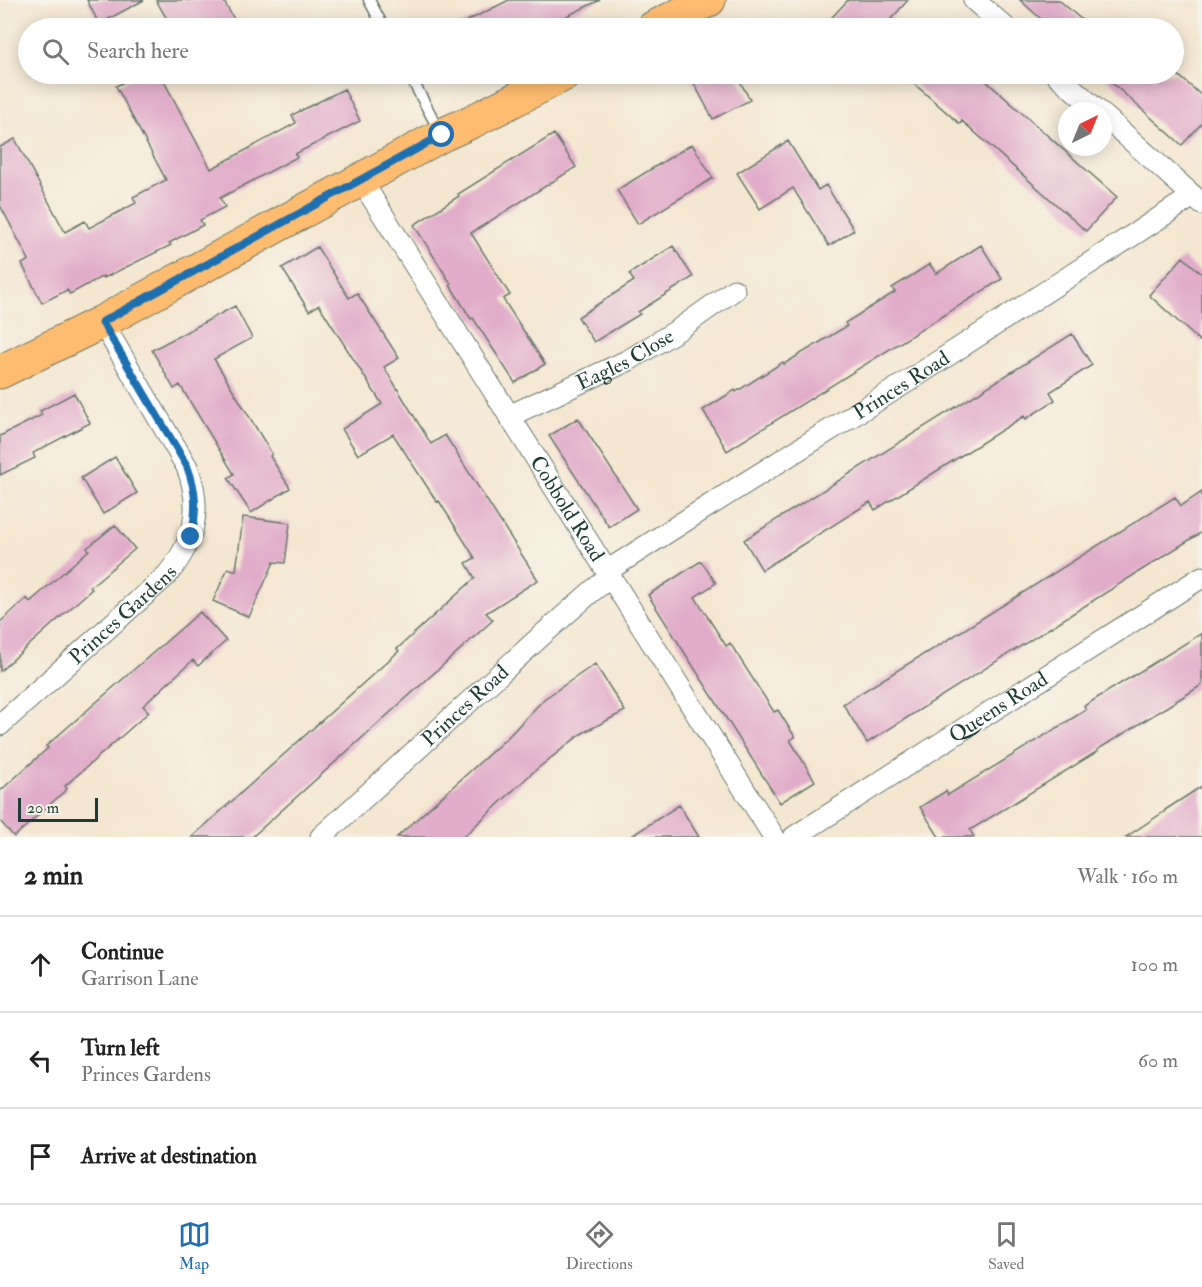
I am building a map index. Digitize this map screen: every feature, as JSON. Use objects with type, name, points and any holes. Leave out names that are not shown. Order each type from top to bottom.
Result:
[{"type":"main road","points":[[673,18],[709,0]]},
{"type":"main road","points":[[0,372],[102,322],[442,135],[545,84]]},
{"type":"street","points":[[974,0],[995,18]]},
{"type":"street","points":[[1067,84],[1088,102]]},
{"type":"street","points":[[1112,123],[1198,200]]},
{"type":"street","name":"Cobbold Road","points":[[361,180],[774,837]]},
{"type":"street","name":"Princes Road","points":[[321,837],[609,574],[702,510],[1198,200]]},
{"type":"street","name":"Eagles Close","points":[[509,416],[629,360],[678,330],[734,290]]},
{"type":"street","name":"Princes Gardens","points":[[0,725],[167,575],[177,563],[191,537],[195,494],[187,466],[102,322]]},
{"type":"street","name":"Queens Road","points":[[794,837],[1202,577]]},
{"type":"lane","points":[[369,0],[379,18]]},
{"type":"lane","points":[[414,84],[442,135]]},
{"type":"building","points":[[87,0],[144,0],[110,18],[96,18]]},
{"type":"building","points":[[156,0],[223,0],[233,18],[166,18]]},
{"type":"building","points":[[509,0],[600,0],[563,18],[473,18]]},
{"type":"building","points":[[848,0],[908,0],[892,18],[831,18]]},
{"type":"building","points":[[1020,0],[1059,0],[1080,18],[1040,18]]},
{"type":"building","points":[[1184,80],[1202,96],[1202,123],[1182,145],[1113,84],[1184,84]]},
{"type":"building","points":[[120,84],[165,84],[211,169],[296,123],[292,115],[344,89],[360,121],[295,154],[297,157],[220,198],[225,207],[200,220],[203,225],[169,243],[171,245],[70,294],[67,290],[42,303],[22,264],[29,260],[0,205],[0,147],[15,139],[65,232],[85,221],[89,228],[136,203],[133,197],[166,180],[116,86]]},
{"type":"building","points":[[694,84],[741,84],[750,100],[713,119]]},
{"type":"building","points":[[914,84],[989,84],[1058,145],[1058,156],[1071,156],[1117,197],[1086,231],[962,121],[960,124]]},
{"type":"building","points":[[554,134],[576,167],[471,233],[510,295],[503,299],[545,364],[515,383],[473,318],[471,319],[414,225],[459,196],[458,194]]},
{"type":"building","points":[[788,141],[818,190],[826,185],[854,230],[829,246],[793,188],[760,209],[737,173]]},
{"type":"building","points":[[692,144],[713,178],[638,224],[617,190]]},
{"type":"building","points":[[981,245],[1002,279],[727,451],[703,410],[847,326],[845,323],[895,292],[892,288],[930,264],[936,274]]},
{"type":"building","points":[[673,246],[693,277],[638,312],[640,314],[594,342],[578,317],[634,281],[629,274]]},
{"type":"building","points":[[317,247],[349,298],[357,293],[399,358],[384,367],[431,444],[445,435],[538,580],[486,613],[493,620],[252,837],[192,837],[399,651],[397,649],[475,578],[466,563],[475,558],[393,434],[358,455],[342,429],[382,404],[319,305],[309,311],[282,268]]},
{"type":"building","points":[[1183,257],[1202,274],[1202,343],[1149,295]]},
{"type":"building","points":[[235,306],[252,338],[214,359],[290,488],[251,513],[228,478],[234,474],[180,385],[174,389],[152,350]]},
{"type":"building","points":[[1072,334],[1092,365],[1050,392],[1055,400],[1026,419],[1024,416],[875,510],[870,502],[762,570],[744,540]]},
{"type":"building","points":[[74,393],[90,423],[33,453],[35,458],[0,475],[0,436],[42,415],[40,411]]},
{"type":"building","points":[[578,418],[637,509],[609,527],[549,436]]},
{"type":"building","points":[[115,457],[137,493],[103,514],[81,478]]},
{"type":"building","points":[[1202,492],[1202,532],[867,743],[843,704],[1175,497],[1181,506]]},
{"type":"building","points":[[243,517],[290,523],[285,563],[274,562],[249,617],[213,601],[228,568],[236,571]]},
{"type":"building","points":[[115,525],[135,549],[90,587],[92,589],[0,671],[0,622],[27,598],[30,602]]},
{"type":"building","points":[[701,561],[716,583],[695,597],[726,646],[730,643],[774,712],[778,710],[795,737],[790,740],[815,781],[780,803],[648,595]]},
{"type":"building","points":[[200,612],[226,641],[198,666],[193,660],[143,706],[149,712],[65,786],[67,789],[14,837],[0,821],[0,791],[48,748],[46,746]]},
{"type":"building","points":[[1202,633],[1202,685],[970,830],[974,837],[939,837],[920,807],[946,791],[948,795],[1086,710],[1084,706]]},
{"type":"building","points":[[595,664],[625,711],[581,734],[532,773],[463,837],[397,837],[508,737],[544,699]]},
{"type":"building","points":[[1202,786],[1202,837],[1126,837],[1165,810]]},
{"type":"building","points":[[679,805],[699,837],[630,837]]},
{"type":"route","points":[[191,537],[195,494],[187,466],[102,322],[442,135]]}]
